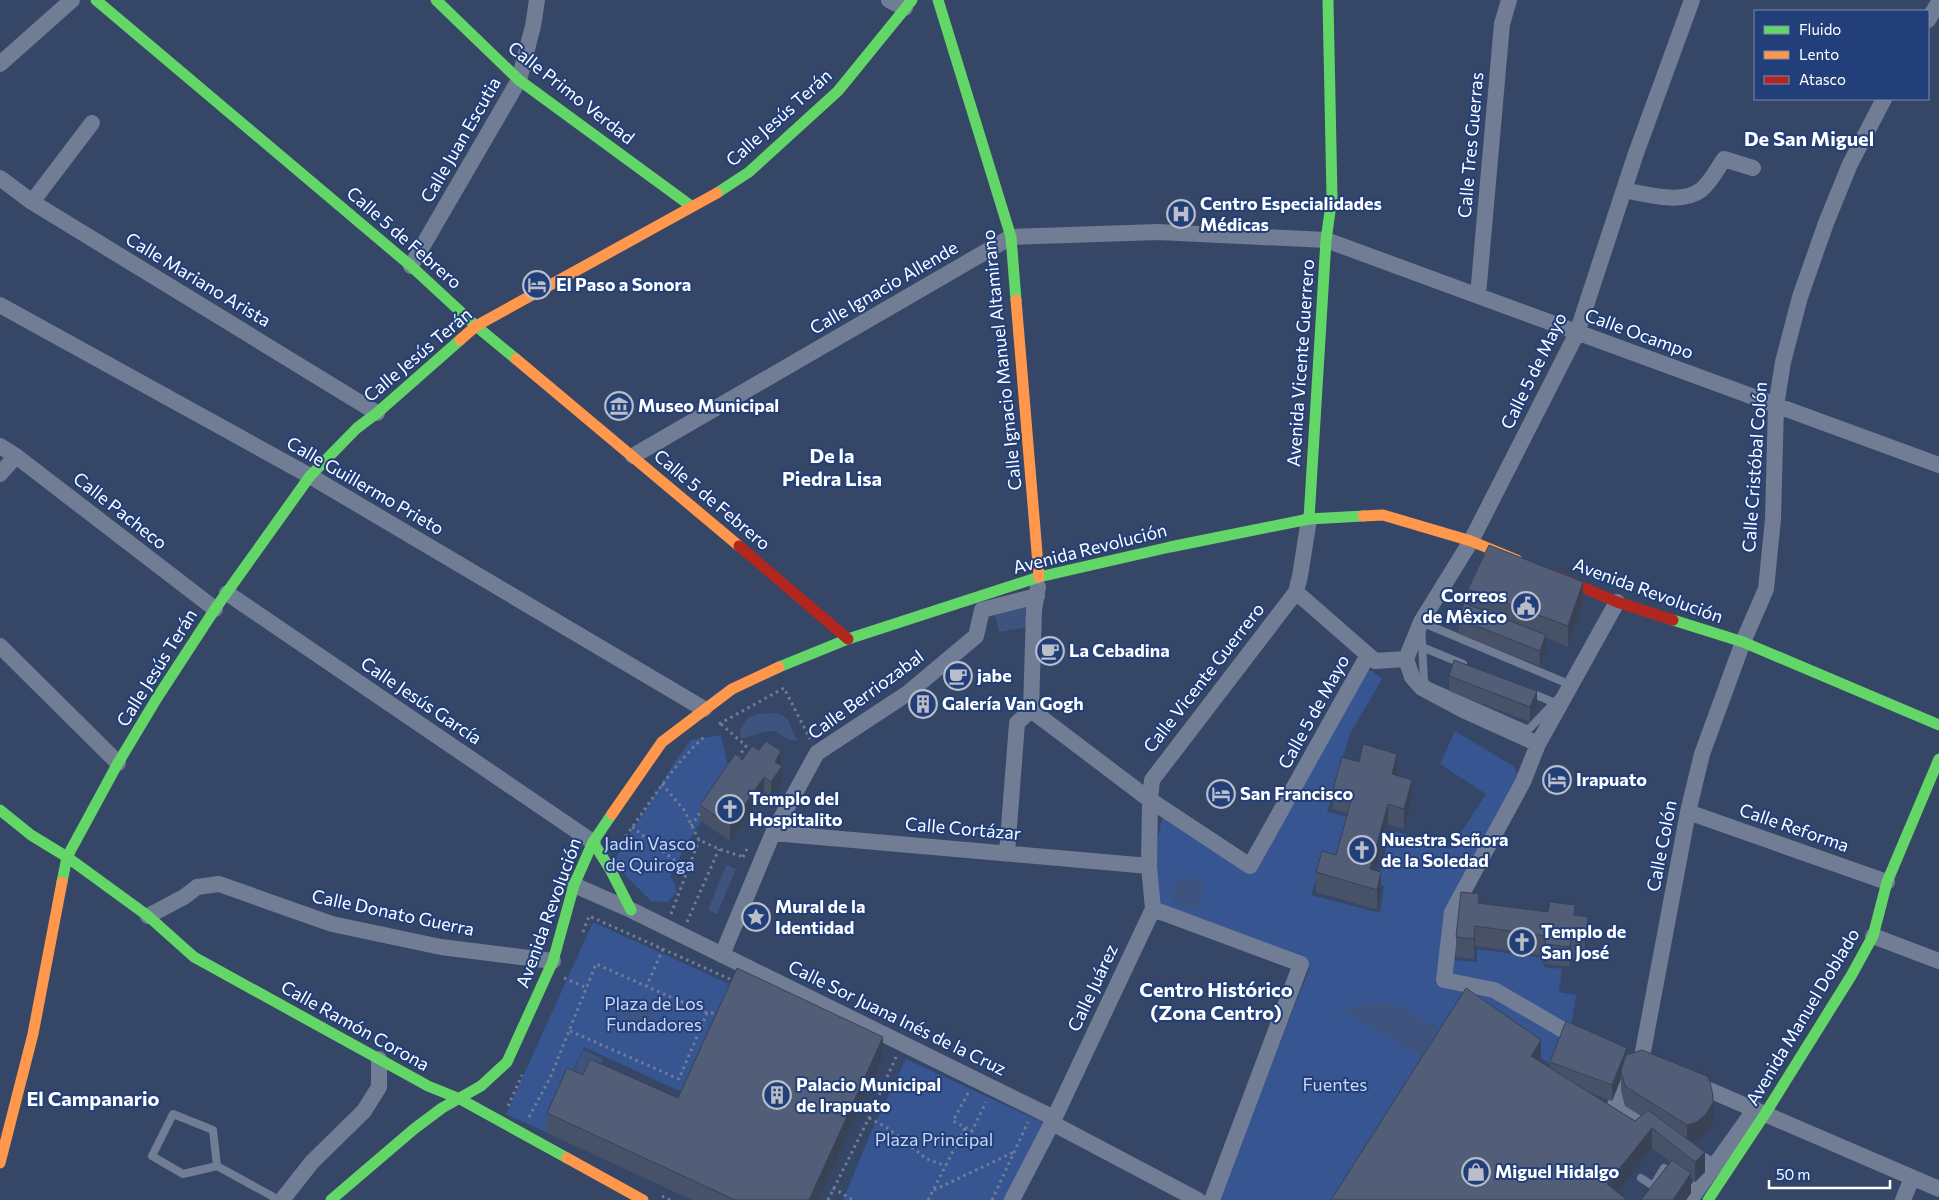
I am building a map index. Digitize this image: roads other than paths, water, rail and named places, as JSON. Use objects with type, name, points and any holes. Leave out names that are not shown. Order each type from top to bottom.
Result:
[{"type":"street","points":[[0,64],[72,0]]},
{"type":"street","name":"Calle 5 de Febrero","points":[[96,0],[411,266],[476,326],[633,456],[848,639]]},
{"type":"street","name":"Calle Primo Verdad","points":[[436,0],[519,80],[691,206]]},
{"type":"street","name":"Calle Juan Escutia","points":[[411,266],[519,80],[533,26],[537,0]]},
{"type":"street","points":[[890,0],[908,4]]},
{"type":"street","name":"Calle Ignacio Manuel Altamirano","points":[[938,0],[1011,237],[1040,577]]},
{"type":"street","name":"Avenida Vicente Guerrero","points":[[1309,519],[1326,240],[1332,197],[1328,0]]},
{"type":"street","name":"Calle Tres Guerras","points":[[1478,295],[1502,24],[1509,0]]},
{"type":"street","name":"Calle 5 de Mayo","points":[[1406,659],[1421,622],[1471,541],[1577,333],[1624,190],[1692,0]]},
{"type":"street","points":[[1929,18],[1939,2]]},
{"type":"street","name":"Calle Jesús Terán","points":[[0,1163],[33,1034],[67,857],[118,763],[157,698],[215,609],[310,476],[356,428],[377,413],[476,326],[749,172],[838,91],[908,4]]},
{"type":"street","name":"Calle Cristóbal Colón","points":[[1743,642],[1766,589],[1774,519],[1776,406],[1783,362],[1800,297],[1850,164],[1883,100]]},
{"type":"street","points":[[32,202],[92,123]]},
{"type":"street","points":[[1624,190],[1677,198],[1698,192],[1706,186],[1724,159],[1753,168]]},
{"type":"street","name":"Calle Mariano Arista","points":[[0,178],[32,202],[377,413]]},
{"type":"street","name":"Calle Ignacio Allende","points":[[633,456],[1011,237],[1158,232],[1326,240]]},
{"type":"street","name":"Calle Ocampo","points":[[1326,240],[1939,465]]},
{"type":"street","name":"Calle Guillermo Prieto","points":[[0,306],[310,476],[704,709]]},
{"type":"street","name":"Calle Pacheco","points":[[0,446],[16,456],[215,609]]},
{"type":"street","points":[[0,474],[16,456]]},
{"type":"street","name":"Avenida Revolución","points":[[331,1200],[414,1129],[442,1108],[481,1086],[507,1062],[553,961],[574,885],[593,842],[662,742],[732,689],[785,664],[848,639],[1040,577],[1170,547],[1309,519],[1383,515],[1471,541],[1526,564]]},
{"type":"street","name":"Calle Vicente Guerrero","points":[[1149,866],[1152,780],[1296,592],[1309,519]]},
{"type":"street","name":"Avenida Revolución","points":[[1544,572],[1617,602],[1743,642],[1939,725]]},
{"type":"street","points":[[1008,853],[1017,724],[1031,710],[1034,610],[1040,577]]},
{"type":"street","points":[[1296,592],[1375,661],[1406,659],[1412,677],[1422,688],[1463,710],[1538,744]]},
{"type":"street","name":"Calle Jesús García","points":[[227,594],[593,842]]},
{"type":"street","name":"Calle Berriozabal","points":[[722,955],[773,833],[817,753],[908,693],[976,636],[982,610],[1036,596]]},
{"type":"street","points":[[1595,1044],[1564,1030],[1494,990],[1444,980],[1452,912],[1523,782],[1538,744],[1617,602]]},
{"type":"street","name":"Calle Colón","points":[[1615,1105],[1636,1060],[1702,754],[1743,642]]},
{"type":"street","points":[[0,646],[118,763]]},
{"type":"street","name":"Calle 5 de Mayo","points":[[1150,800],[1250,866],[1368,655]]},
{"type":"street","points":[[1031,710],[1150,800]]},
{"type":"street","name":"Avenida Manuel Doblado","points":[[1698,1195],[1760,1112],[1852,976],[1873,936],[1887,882],[1939,759]]},
{"type":"street","name":"Calle Ramón Corona","points":[[0,810],[32,835],[67,857],[148,916],[194,957],[428,1086],[460,1099],[643,1200]]},
{"type":"street","name":"Calle Reforma","points":[[1688,812],[1887,882]]},
{"type":"street","name":"Calle Cortázar","points":[[773,833],[1149,866]]},
{"type":"street","points":[[593,842],[631,910]]},
{"type":"street","points":[[1149,866],[1153,909],[1301,964],[1212,1200]]},
{"type":"street","name":"Calle Donato Guerra","points":[[148,916],[184,897],[197,887],[219,884],[332,924],[441,947],[553,961]]},
{"type":"street","name":"Calle Sor Juana Inés de la Cruz","points":[[574,885],[631,910],[1034,1108],[1198,1200]]},
{"type":"street","name":"Calle Juárez","points":[[1012,1200],[1053,1120],[1153,909]]},
{"type":"street","points":[[1873,936],[1939,961]]},
{"type":"street","points":[[1483,1006],[1494,990]]},
{"type":"street","points":[[1558,1048],[1564,1030]]},
{"type":"street","points":[[280,1200],[312,1162],[364,1111],[379,1087],[379,1059]]},
{"type":"street","points":[[1636,1060],[1659,1069]]},
{"type":"street","points":[[1676,1077],[1939,1189]]},
{"type":"street","points":[[1584,1105],[1608,1119],[1615,1105],[1713,1167]]},
{"type":"street","points":[[1698,1195],[1713,1167],[1760,1112]]},
{"type":"street","points":[[1903,1200],[1912,1178]]},
{"type":"lane","points":[[1421,622],[1571,685],[1552,702],[1530,728],[1526,729],[1429,686],[1424,682],[1423,678],[1422,646],[1421,622]]},
{"type":"lane","points":[[1422,646],[1474,669]]},
{"type":"lane","points":[[1518,687],[1552,702]]},
{"type":"lane","points":[[217,1166],[213,1130],[173,1114],[152,1156],[183,1174],[217,1166],[280,1200]]},
{"type":"lane","points":[[1641,1178],[1653,1186],[1664,1168],[1680,1180]]},
{"type":"place","name":"Centro Especialidades Médicas","points":[[1181,214]]},
{"type":"place","name":"El Paso a Sonora","points":[[537,285]]},
{"type":"place","name":"Museo Municipal","points":[[619,406]]},
{"type":"place","name":"Correos de Mêxico","points":[[1526,606]]},
{"type":"place","name":"La Cebadina","points":[[1050,651]]},
{"type":"place","name":"jabe","points":[[958,676]]},
{"type":"place","name":"Galería Van Gogh","points":[[923,704]]},
{"type":"place","name":"Irapuato","points":[[1557,780]]},
{"type":"place","name":"San Francisco","points":[[1221,794]]},
{"type":"place","name":"Templo del Hospitalito","points":[[730,809]]},
{"type":"place","name":"Nuestra Señora de la Soledad","points":[[1362,850]]},
{"type":"place","name":"Mural de la Identidad","points":[[756,917]]},
{"type":"place","name":"Templo de San José","points":[[1522,942]]},
{"type":"place","name":"Palacio Municipal de Irapuato","points":[[777,1095]]},
{"type":"place","name":"Miguel Hidalgo","points":[[1476,1172]]},
{"type":"district","name":"De San Miguel","points":[[1809,139]]},
{"type":"district","name":"De la Piedra Lisa","points":[[832,468]]},
{"type":"district","name":"Centro Histórico (Zona Centro)","points":[[1216,1002]]},
{"type":"district","name":"El Campanario","points":[[93,1099]]},
{"type":"park label","name":"Jadin Vasco de Quiroga","points":[[650,854]]},
{"type":"park label","name":"Plaza de Los Fundadores","points":[[654,1014]]},
{"type":"park label","name":"Fuentes","points":[[1335,1085]]},
{"type":"park label","name":"Plaza Principal","points":[[934,1140]]}]
